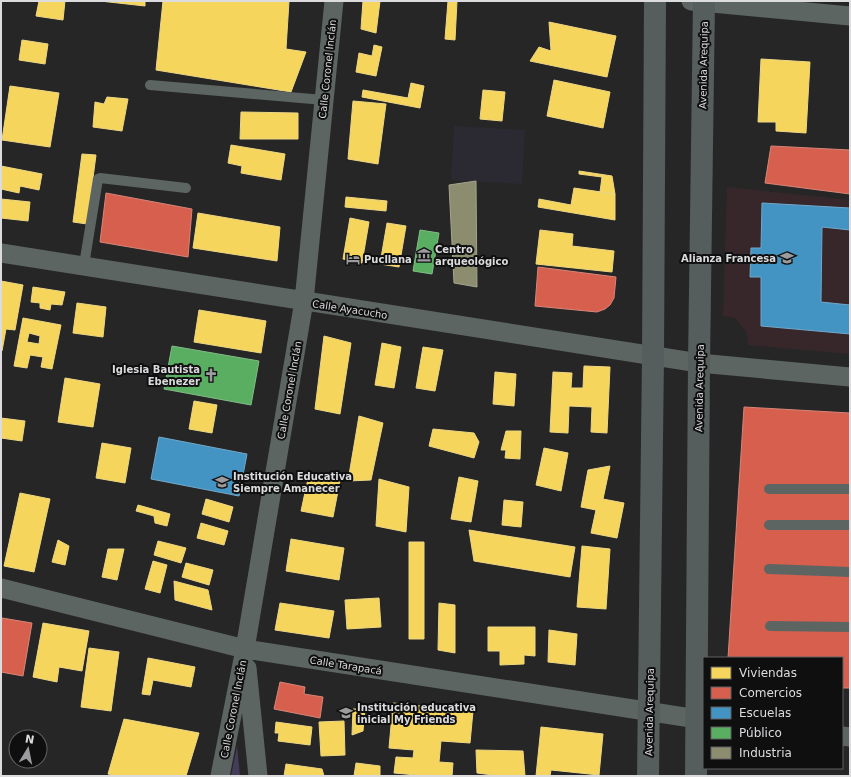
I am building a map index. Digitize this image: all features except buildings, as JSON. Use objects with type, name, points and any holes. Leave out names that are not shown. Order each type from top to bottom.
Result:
[{"type":"main road","name":"Avenida Arequipa","points":[[648,776],[653,356],[655,1]]},
{"type":"main road","name":"Avenida Arequipa","points":[[696,776],[700,720],[700,1]]},
{"type":"street","name":"Calle Coronel Inclán","points":[[220,776],[245,649],[304,301],[334,1]]},
{"type":"street","points":[[700,1],[850,16]]},
{"type":"street","name":"Calle Ayacucho","points":[[1,253],[699,363],[850,378]]},
{"type":"street","name":"Calle Tarapacá","points":[[1,588],[245,649],[700,720]]},
{"type":"street","points":[[245,649],[258,776]]},
{"type":"lane","points":[[150,86],[324,100]]},
{"type":"lane","points":[[84,265],[98,179],[186,188]]},
{"type":"lane","points":[[769,488],[850,489]]},
{"type":"lane","points":[[769,525],[850,525]]},
{"type":"lane","points":[[769,569],[850,572]]},
{"type":"lane","points":[[770,626],[850,627]]},
{"type":"shaded area","points":[[454,126],[525,130],[522,184],[451,180]]},
{"type":"shaded area","name":"Alianza Francesa","points":[[727,187],[850,200],[850,354],[748,345],[747,333],[735,318],[723,316]]},
{"type":"shaded area","points":[[237,746],[240,776],[231,776]]},
{"type":"place","name":"Centro arqueológico","points":[[424,255]]},
{"type":"place","name":"Alianza Francesa","points":[[787,258]]},
{"type":"place","name":"Pucllana","points":[[353,259]]},
{"type":"place","name":"Iglesia Bautista Ebenezer","points":[[211,375]]},
{"type":"place","name":"Institución Educativa Siempre Amanecer","points":[[222,482]]},
{"type":"place","name":"Institución educativa inicial My Friends","points":[[346,713]]}]
